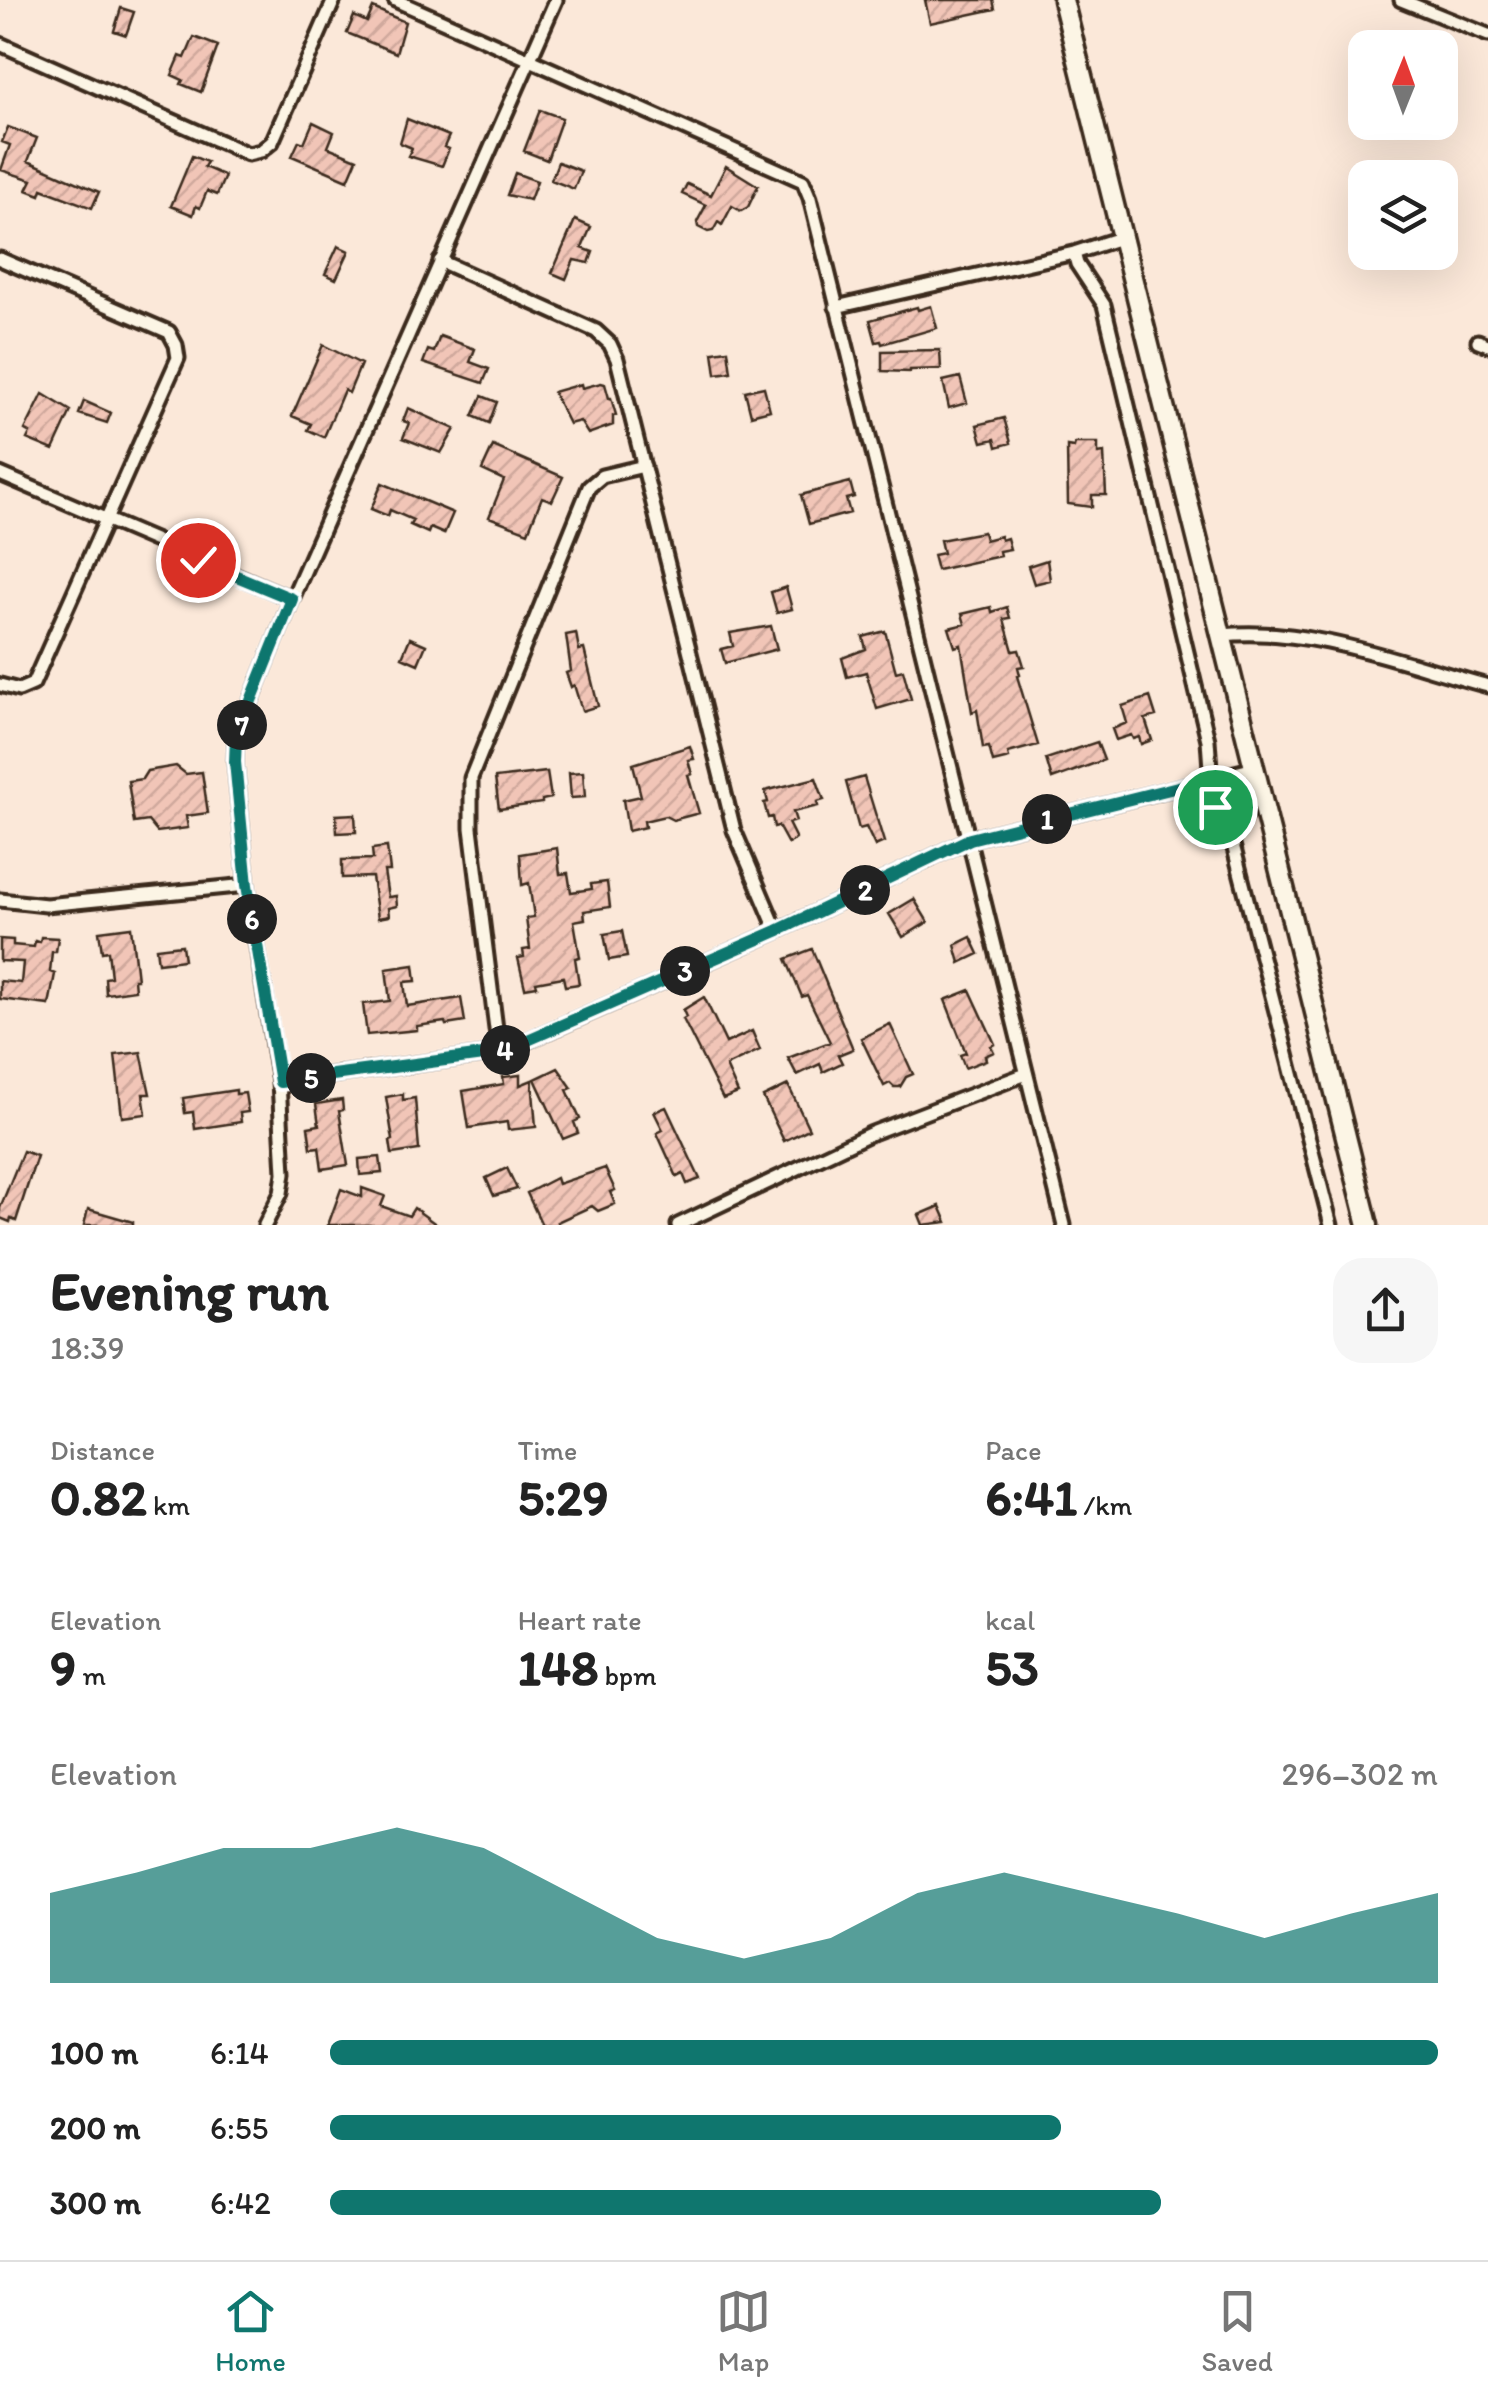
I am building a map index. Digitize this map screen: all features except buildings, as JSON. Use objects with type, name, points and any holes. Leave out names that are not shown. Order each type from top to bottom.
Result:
[{"type":"street","points":[[0,44],[248,154],[261,151],[272,142],[334,0]]},
{"type":"street","points":[[396,0],[802,181],[810,198],[1064,1225]]},
{"type":"street","points":[[265,1225],[281,1193],[284,1172],[280,1082],[247,885],[236,738],[292,599],[556,0]]},
{"type":"street","points":[[1062,0],[1368,1225]]},
{"type":"street","points":[[1401,0],[1488,35]]},
{"type":"street","points":[[836,306],[1074,253],[1120,238]]},
{"type":"street","points":[[1074,253],[1104,305],[1208,740],[1215,807],[1230,834],[1332,1225]]},
{"type":"street","points":[[0,260],[169,332],[178,358],[33,684],[20,690],[0,686]]},
{"type":"street","points":[[440,260],[596,331],[618,359],[734,830],[777,931]]},
{"type":"street","points":[[498,1053],[471,828],[471,778],[590,487],[602,476],[644,466]]},
{"type":"street","points":[[0,474],[292,599]]},
{"type":"street","points":[[1222,635],[1298,635],[1488,686]]},
{"type":"street","points":[[280,1082],[498,1053],[777,931],[970,839],[1255,768]]},
{"type":"street","points":[[0,900],[46,905],[247,885]]},
{"type":"street","points":[[678,1225],[872,1133],[1026,1074]]},
{"type":"route","points":[[198,560],[292,599],[236,738],[235,762],[247,885],[280,1082],[498,1053],[777,931],[970,839],[1210,779],[1215,807]]}]
